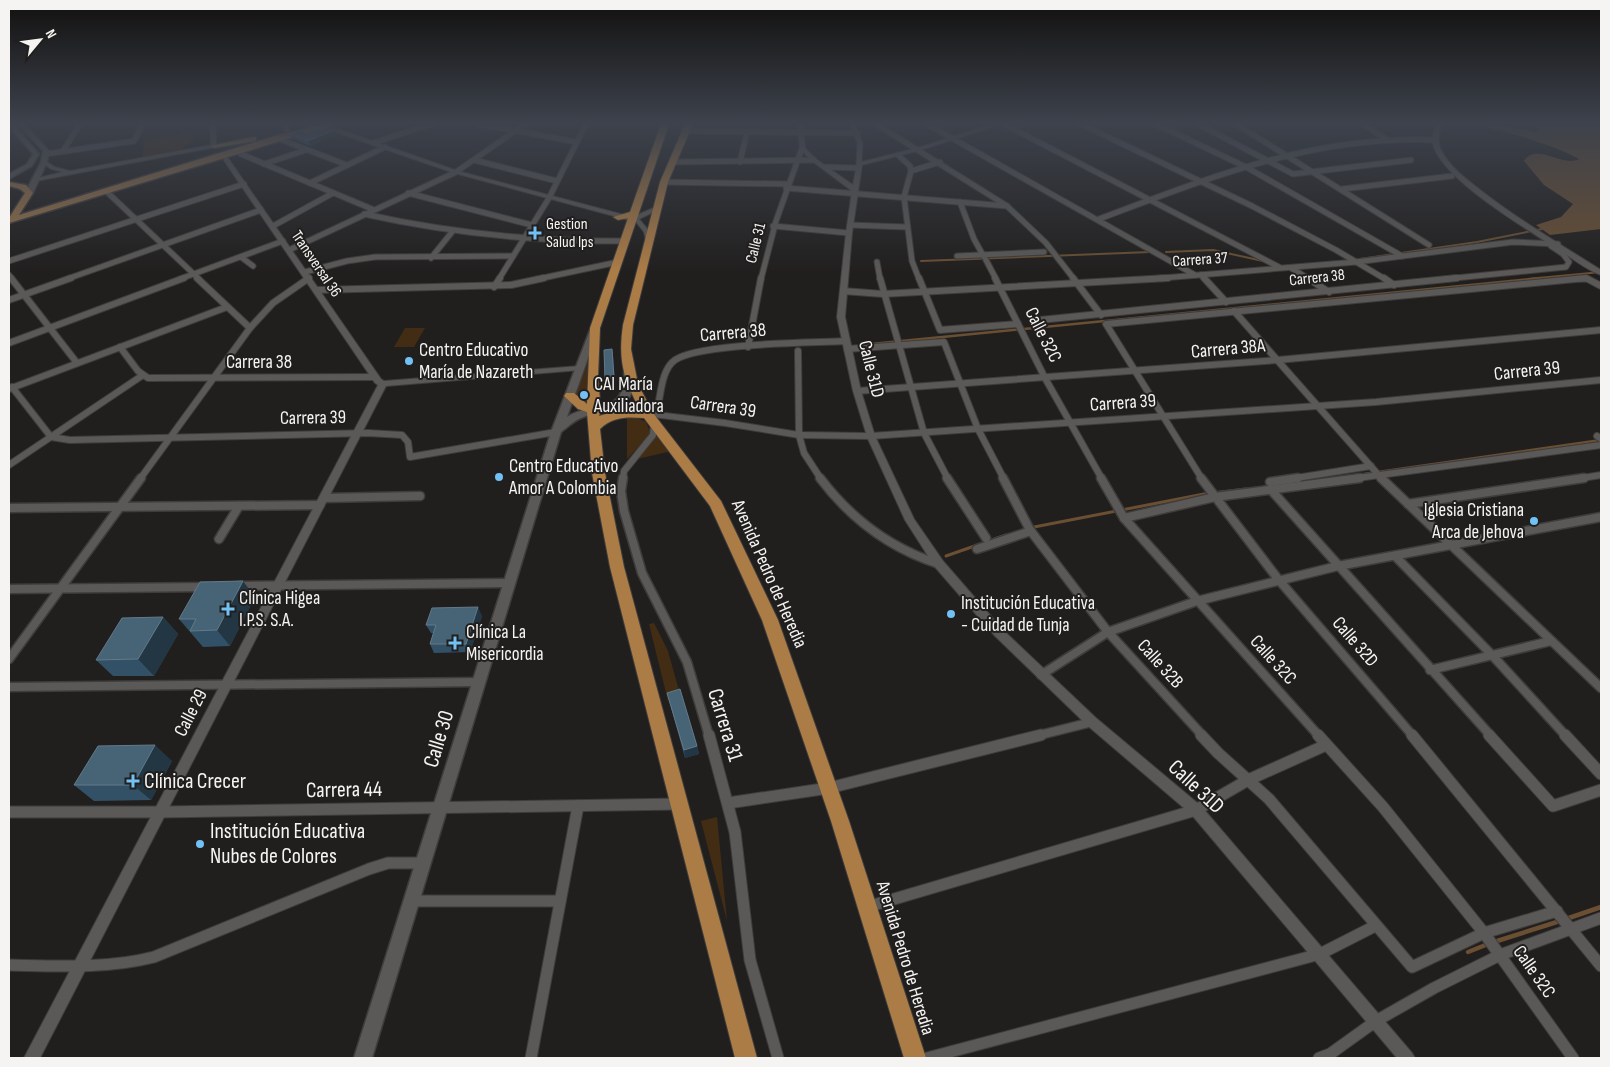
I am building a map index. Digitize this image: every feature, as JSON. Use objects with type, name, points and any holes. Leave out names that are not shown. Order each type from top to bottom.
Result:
[{"type":"highway","points":[[648,174],[595,328],[592,359],[597,468],[608,527],[746,1058]]},
{"type":"highway","name":"Avenida Pedro de Heredia","points":[[667,174],[626,332],[625,349],[629,372],[635,393],[704,486],[721,514],[770,620],[829,788],[915,1058]]},
{"type":"highway","points":[[618,216],[633,217]]},
{"type":"highway","points":[[570,396],[595,419],[604,419],[616,414],[650,412]]},
{"type":"main road","points":[[10,220],[29,193],[38,174]]},
{"type":"main road","points":[[10,220],[170,174]]},
{"type":"main road","points":[[9,184],[22,187],[29,193]]},
{"type":"main road","name":"Calle 30","points":[[363,1058],[556,432],[595,328]]},
{"type":"main road","points":[[556,432],[572,418],[595,419],[607,408],[622,401],[630,386],[629,372]]},
{"type":"street","points":[[36,179],[62,174]]},
{"type":"street","name":"Transversal 36","points":[[237,174],[379,381]]},
{"type":"street","points":[[288,174],[372,210]]},
{"type":"street","points":[[310,183],[329,174]]},
{"type":"street","points":[[289,250],[452,174]]},
{"type":"street","points":[[462,174],[618,216]]},
{"type":"street","points":[[529,174],[557,181]]},
{"type":"street","points":[[494,287],[549,198],[561,174]]},
{"type":"street","name":"Calle 31","points":[[748,347],[756,299],[773,226],[791,174]]},
{"type":"street","points":[[834,174],[855,191]]},
{"type":"street","name":"Calle 31D","points":[[858,174],[849,229],[843,291],[842,317],[846,345],[857,392],[871,436],[910,520],[939,564],[999,633],[1092,722],[1196,810],[1407,1058]]},
{"type":"street","points":[[910,174],[904,197],[906,227],[912,261],[940,330],[1018,325]]},
{"type":"street","points":[[958,174],[1007,206],[1033,229],[1077,282],[1101,315]]},
{"type":"street","points":[[1017,174],[1198,275],[1226,302]]},
{"type":"street","points":[[1102,174],[1265,258],[1279,268]]},
{"type":"street","points":[[1190,174],[1359,260],[1394,285]]},
{"type":"street","points":[[1098,219],[1224,174]]},
{"type":"street","points":[[1258,174],[1400,254]]},
{"type":"street","points":[[1317,174],[1429,246]]},
{"type":"street","points":[[1456,174],[1553,243],[1601,273]]},
{"type":"street","points":[[1342,189],[1452,176]]},
{"type":"street","points":[[664,182],[787,186],[1007,206]]},
{"type":"street","points":[[9,261],[244,184]]},
{"type":"street","points":[[108,193],[250,328]]},
{"type":"street","points":[[272,226],[333,193]]},
{"type":"street","points":[[408,193],[532,225]]},
{"type":"street","name":"Calle 32C","points":[[960,202],[974,239],[1045,378],[1124,517],[1197,601],[1383,807],[1486,936],[1573,1058]]},
{"type":"street","points":[[633,217],[658,208]]},
{"type":"street","points":[[9,300],[262,210]]},
{"type":"street","points":[[364,214],[452,232],[523,239],[625,241]]},
{"type":"street","points":[[633,217],[643,227],[649,244]]},
{"type":"street","points":[[773,226],[849,229],[906,227]]},
{"type":"street","points":[[431,258],[452,232]]},
{"type":"street","points":[[9,342],[283,241]]},
{"type":"street","name":"Carrera 37","points":[[843,291],[883,294],[1198,275],[1291,268],[1513,242],[1553,243]]},
{"type":"street","name":"Carrera 38","points":[[1040,320],[1566,267],[1569,262],[1553,243]]},
{"type":"street","points":[[957,256],[984,258],[1044,252]]},
{"type":"street","points":[[9,658],[250,328],[273,303],[307,275],[348,261],[375,257],[513,256]]},
{"type":"street","points":[[241,257],[254,266]]},
{"type":"street","points":[[316,290],[494,287],[527,282],[618,262]]},
{"type":"street","points":[[877,262],[883,294],[924,433],[953,489],[986,538]]},
{"type":"street","points":[[1291,268],[1329,292]]},
{"type":"street","points":[[9,274],[23,295],[77,363]]},
{"type":"street","name":"Carrera 38","points":[[1107,322],[1586,278],[1601,286]]},
{"type":"street","points":[[51,437],[11,388],[227,306]]},
{"type":"street","points":[[1234,311],[1374,471],[1601,688]]},
{"type":"street","name":"Calle 32D","points":[[1107,322],[1212,493],[1278,579],[1416,740],[1559,912],[1601,966]]},
{"type":"street","name":"Carrera 38A","points":[[857,392],[1136,372],[1601,330]]},
{"type":"street","name":"Carrera 38","points":[[650,412],[667,370],[675,359],[696,352],[748,347],[944,342]]},
{"type":"street","name":"Calle 32B","points":[[944,342],[978,429],[1029,528],[1108,632],[1218,753],[1269,799],[1375,926],[1412,966],[1486,936]]},
{"type":"street","points":[[9,465],[143,375],[120,346]]},
{"type":"street","points":[[798,350],[799,435],[806,457],[850,514],[880,538],[908,555],[939,564]]},
{"type":"street","name":"Carrera 38","points":[[143,375],[148,378],[379,381],[580,368]]},
{"type":"street","name":"Carrera 39","points":[[650,412],[799,435],[871,436],[1317,405],[1601,380]]},
{"type":"street","name":"Calle 29","points":[[32,1058],[322,502],[357,433],[379,381]]},
{"type":"street","name":"Carrera 31","points":[[650,412],[654,433],[624,471],[621,491],[642,573],[687,662],[728,803],[735,832],[747,947],[778,1058]]},
{"type":"street","name":"Carrera 39","points":[[51,437],[70,440],[357,433],[402,435],[408,442],[409,455],[413,457],[556,432]]},
{"type":"street","points":[[1124,517],[1212,493],[1271,487],[1600,440]]},
{"type":"street","points":[[1271,487],[1374,471]]},
{"type":"street","points":[[1408,504],[1601,475]]},
{"type":"street","points":[[1271,487],[1338,566],[1553,806],[1601,790]]},
{"type":"street","points":[[9,508],[239,506],[420,496]]},
{"type":"street","points":[[219,539],[239,506]]},
{"type":"street","points":[[1041,675],[1108,632],[1197,601],[1278,579],[1338,566],[1601,517]]},
{"type":"street","points":[[977,549],[1029,528]]},
{"type":"street","points":[[1395,556],[1492,655],[1601,774]]},
{"type":"street","points":[[230,586],[509,583]]},
{"type":"street","points":[[9,589],[220,586]]},
{"type":"street","points":[[1430,670],[1551,640]]},
{"type":"street","points":[[9,687],[479,682]]},
{"type":"street","points":[[728,803],[829,788],[1092,722]]},
{"type":"street","points":[[867,907],[1196,810],[1248,780],[1326,745]]},
{"type":"street","name":"Carrera 44","points":[[9,812],[161,812],[679,804]]},
{"type":"street","points":[[531,1058],[578,806]]},
{"type":"street","points":[[9,965],[80,966],[131,963],[154,957],[369,869],[388,863],[424,863]]},
{"type":"street","points":[[412,901],[560,901]]},
{"type":"street","points":[[1486,936],[1559,912]]},
{"type":"street","points":[[1319,1058],[1330,1054],[1376,1021],[1497,952],[1569,926],[1601,918]]},
{"type":"street","points":[[927,1058],[1320,954],[1375,926]]},
{"type":"shaded area","points":[[1535,174],[1601,174],[1601,229],[1550,235],[1536,225],[1561,217],[1573,204],[1544,185]]},
{"type":"shaded area","points":[[405,328],[425,328],[414,347],[394,347]]},
{"type":"shaded area","points":[[588,364],[589,404],[574,398]]},
{"type":"shaded area","points":[[635,417],[646,422],[651,434],[627,459],[627,418]]},
{"type":"shaded area","points":[[657,435],[672,451],[637,459]]},
{"type":"shaded area","points":[[654,623],[668,651],[681,698],[668,701],[649,624]]},
{"type":"shaded area","points":[[717,817],[727,921],[701,821]]},
{"type":"building","points":[[612,349],[614,378],[605,379],[604,350]]},
{"type":"building","points":[[243,581],[217,630],[190,631],[196,619],[179,619],[200,582]]},
{"type":"building","name":"Clínica La Misericordia","points":[[478,607],[466,644],[430,644],[436,625],[426,625],[432,608]]},
{"type":"building","points":[[163,617],[138,659],[96,660],[122,618]]},
{"type":"building","points":[[680,689],[697,746],[684,750],[667,693]]},
{"type":"building","points":[[155,745],[133,785],[74,785],[98,746]]},
{"type":"waterway","points":[[1353,260],[1477,242],[1542,229]]},
{"type":"waterway","points":[[1166,252],[1213,250],[1263,261]]},
{"type":"waterway","points":[[921,261],[1150,252]]},
{"type":"waterway","points":[[1528,279],[1601,272]]},
{"type":"waterway","points":[[861,345],[1541,278]]},
{"type":"waterway","points":[[1357,475],[1601,440]]},
{"type":"waterway","points":[[1029,528],[1204,494],[1246,489]]},
{"type":"waterway","points":[[946,556],[1006,535]]},
{"type":"waterway","points":[[1566,919],[1601,907]]},
{"type":"waterway","points":[[1494,942],[1560,921]]},
{"type":"waterway","points":[[1468,952],[1488,944]]},
{"type":"place","name":"Gestion Salud Ips","points":[[535,233]]},
{"type":"place","name":"Centro Educativo María de Nazareth","points":[[409,361]]},
{"type":"place","name":"CAI María Auxiliadora","points":[[584,395]]},
{"type":"place","name":"Centro Educativo Amor A Colombia","points":[[499,477]]},
{"type":"place","name":"Iglesia Cristiana Arca de Jehova","points":[[1534,521]]},
{"type":"place","name":"Clínica Higea I.P.S. S.A.","points":[[228,609]]},
{"type":"place","name":"Institución Educativa - Cuidad de Tunja","points":[[951,614]]},
{"type":"place","name":"Clínica La Misericordia","points":[[455,643]]},
{"type":"place","name":"Clínica Crecer","points":[[133,781]]},
{"type":"place","name":"Institución Educativa Nubes de Colores","points":[[200,844]]}]
